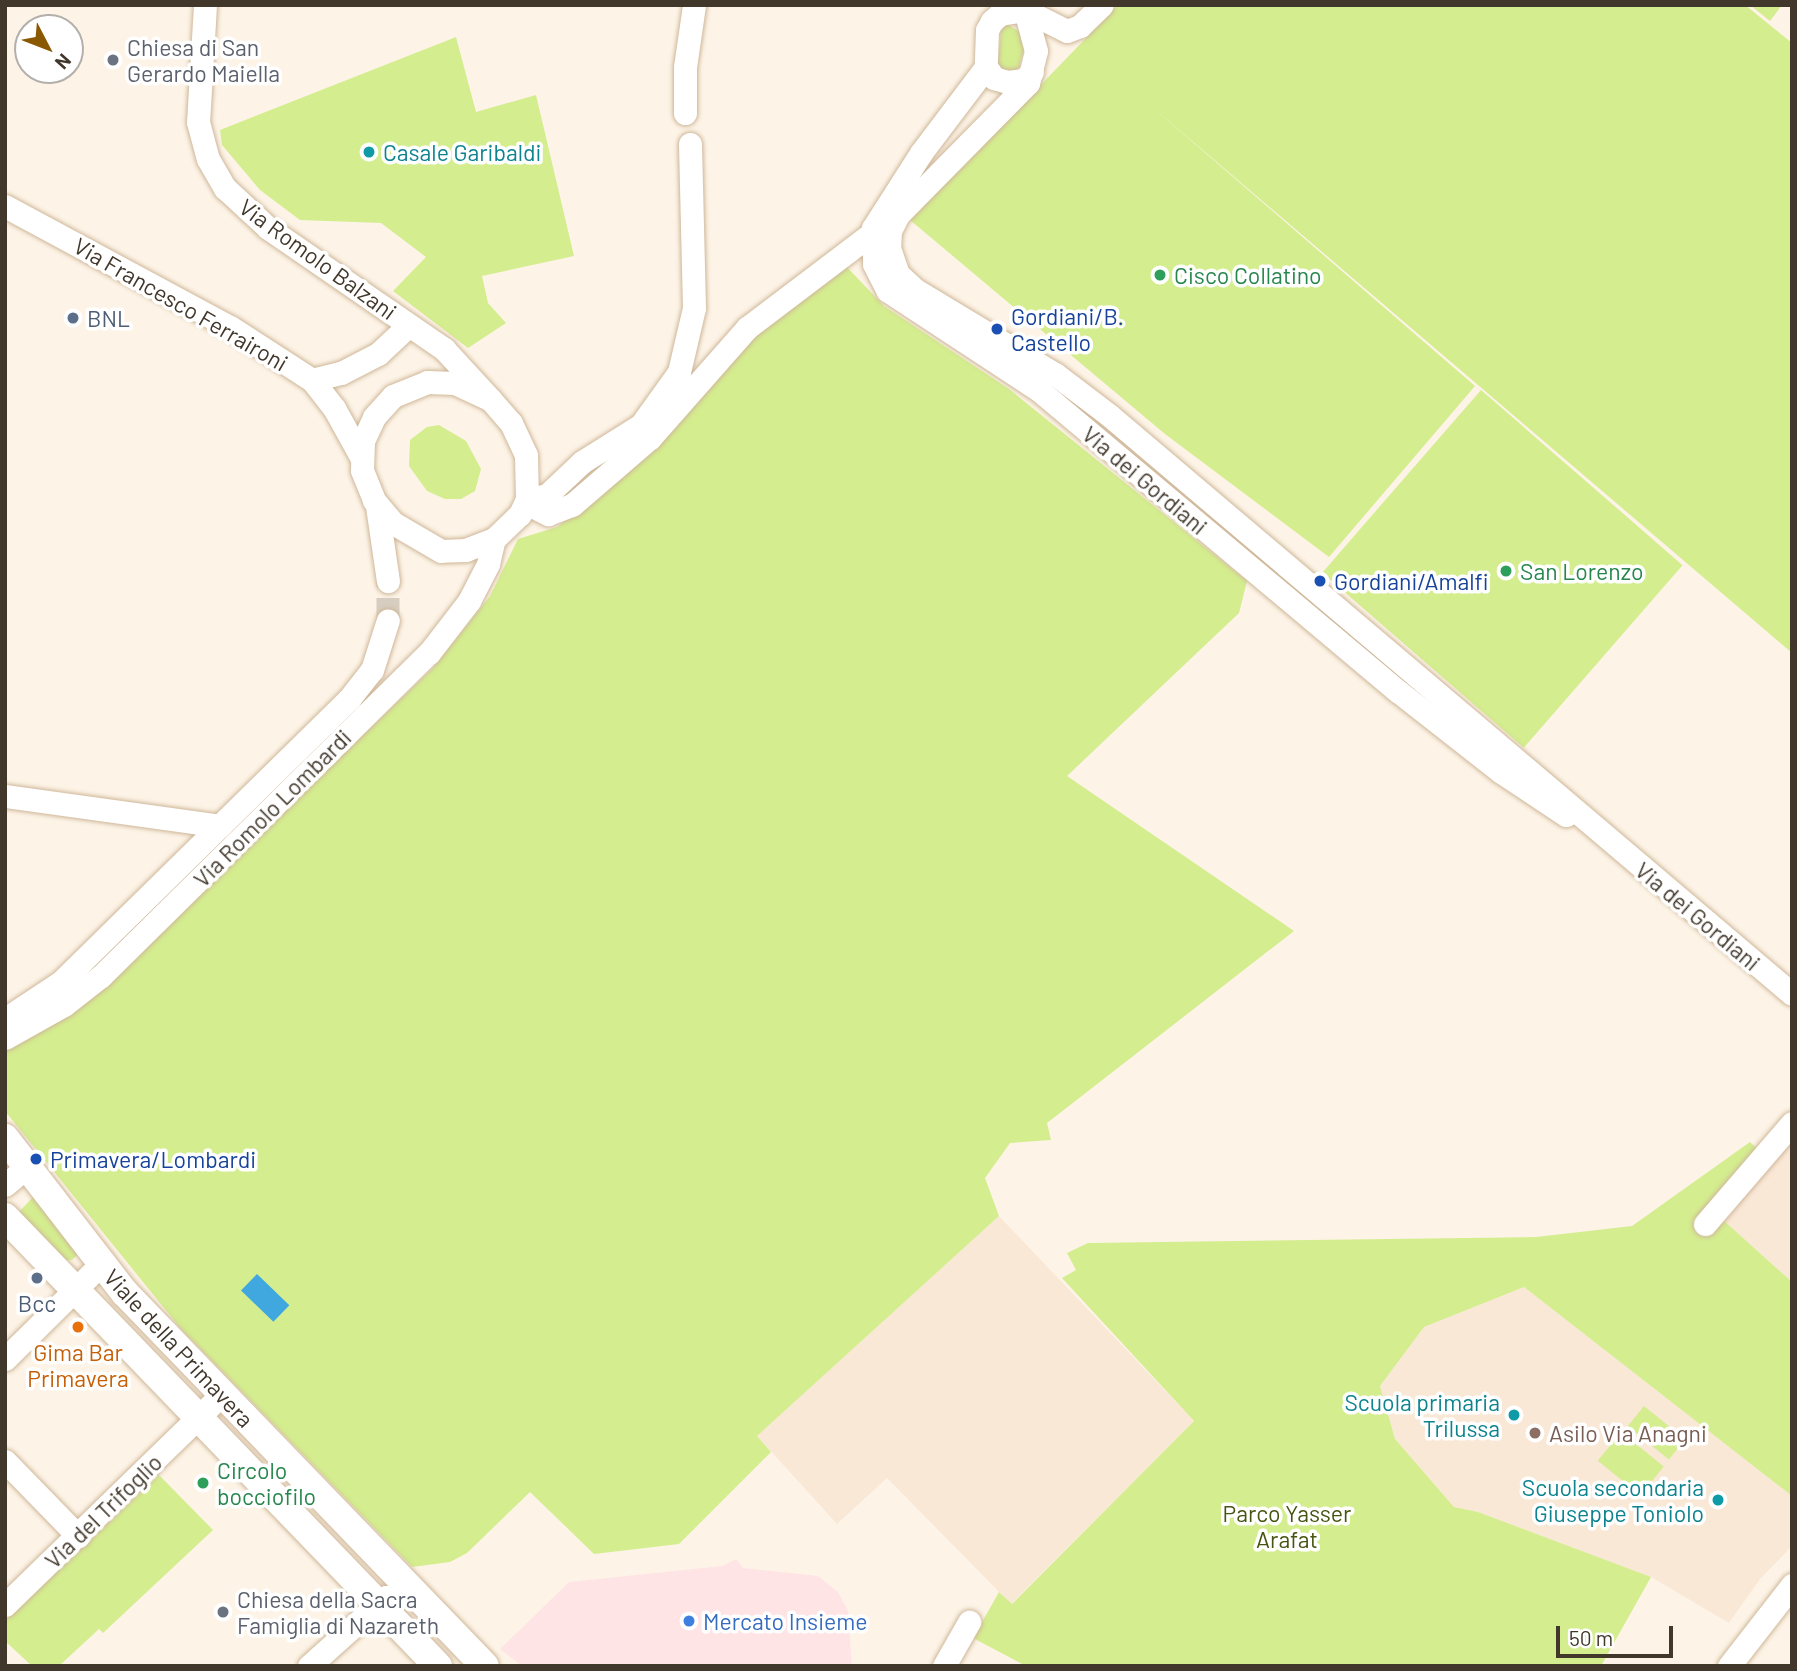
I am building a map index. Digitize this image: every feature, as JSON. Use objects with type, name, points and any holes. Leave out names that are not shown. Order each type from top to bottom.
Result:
[{"type":"main road","name":"Viale della Primavera","points":[[5,1138],[29,1166],[100,1265],[221,1395],[485,1666]]},
{"type":"main road","name":"Viale della Primavera","points":[[5,1217],[438,1666]]},
{"type":"street","name":"Via Romolo Balzani","points":[[205,5],[197,104],[203,146],[214,171],[259,221],[453,357],[490,399]]},
{"type":"street","points":[[685,113],[685,67],[694,5]]},
{"type":"street","points":[[977,5],[986,30],[986,67],[994,78],[1007,82],[1023,80],[1032,72],[1035,42],[1021,8]]},
{"type":"street","points":[[986,30],[1000,15],[1021,8],[1067,31],[1102,5]]},
{"type":"street","points":[[526,501],[548,514],[572,505],[650,438],[747,328],[872,233],[920,153],[986,67]]},
{"type":"street","name":"Via dei Gordiani","points":[[1032,72],[1023,90],[898,215],[890,231],[889,248],[898,274],[915,289],[1055,374],[1103,410],[1536,773],[1605,838],[1792,994]]},
{"type":"street","points":[[377,506],[399,527],[441,551],[466,550],[494,539],[526,501],[547,495],[582,462],[641,425],[679,372],[694,308],[690,144]]},
{"type":"street","name":"Via Francesco Ferraironi","points":[[5,206],[237,331],[312,380],[334,408],[361,457]]},
{"type":"street","name":"Via dei Gordiani","points":[[872,233],[877,273],[898,301],[1029,383],[1481,757],[1605,838]]},
{"type":"street","points":[[312,380],[371,358],[409,325]]},
{"type":"street","points":[[383,581],[383,541],[377,506],[365,481],[361,457],[374,417],[408,388],[444,381],[490,399],[525,448],[526,501]]},
{"type":"street","name":"Via Romolo Lombardi","points":[[5,1038],[64,1005],[101,976],[429,653],[470,601],[488,564],[494,539]]},
{"type":"street","name":"Via Romolo Lombardi","points":[[5,1019],[61,982],[357,690],[372,670],[382,644],[383,620]]},
{"type":"street","points":[[5,796],[220,826]]},
{"type":"street","points":[[1705,1224],[1792,1123]]},
{"type":"street","points":[[5,1185],[29,1166]]},
{"type":"street","points":[[5,1359],[100,1265]]},
{"type":"street","name":"Via del Trifoglio","points":[[5,1605],[221,1395]]},
{"type":"street","points":[[5,1461],[78,1536]]},
{"type":"street","points":[[1729,1666],[1792,1585]]},
{"type":"street","points":[[309,1666],[378,1604],[393,1595],[417,1595]]},
{"type":"street","points":[[944,1666],[969,1622]]},
{"type":"shaded area","points":[[1792,1130],[1792,1282],[1722,1219]]},
{"type":"shaded area","points":[[999,1216],[1194,1421],[1011,1604],[887,1478],[837,1524],[757,1436]]},
{"type":"shaded area","points":[[1524,1287],[1792,1496],[1792,1546],[1760,1579],[1729,1623],[1651,1577],[1478,1512],[1454,1507],[1395,1439],[1380,1386],[1424,1327]]},
{"type":"shaded area","name":"Mercato Insieme","points":[[736,1559],[743,1568],[818,1576],[838,1592],[848,1611],[852,1666],[522,1666],[500,1649],[569,1582],[722,1566]]},
{"type":"green space","points":[[1118,5],[1745,5],[1792,43],[1792,653],[1144,100],[1475,386],[1329,557],[1165,434],[910,220]]},
{"type":"green space","points":[[1750,5],[1782,5],[1770,21]]},
{"type":"green space","points":[[1007,24],[1020,32],[1024,49],[1019,67],[1013,71],[1003,71],[998,63],[1001,31]]},
{"type":"green space","points":[[456,37],[476,112],[536,95],[574,256],[482,276],[488,303],[506,323],[468,348],[393,291],[426,257],[381,223],[300,220],[260,190],[222,145],[220,130]]},
{"type":"green space","points":[[844,264],[884,306],[1009,389],[1247,581],[1239,613],[1067,776],[1294,931],[1047,1123],[1051,1140],[1010,1143],[985,1178],[999,1216],[757,1436],[771,1452],[679,1544],[594,1554],[530,1492],[467,1553],[450,1562],[412,1567],[181,1329],[5,1111],[5,1051],[79,1009],[433,668],[490,596],[518,539],[557,527],[624,477],[735,352]]},
{"type":"green space","name":"San Lorenzo","points":[[1481,390],[1683,565],[1524,748],[1322,573]]},
{"type":"green space","points":[[439,425],[466,441],[481,469],[475,491],[461,499],[445,499],[427,491],[409,466],[410,440],[427,427]]},
{"type":"green space","name":"Parco Yasser Arafat","points":[[1750,1142],[1768,1159],[1722,1219],[1792,1282],[1792,1496],[1524,1287],[1424,1327],[1380,1386],[1395,1439],[1454,1507],[1478,1512],[1651,1577],[1601,1666],[1026,1666],[973,1638],[999,1592],[1012,1604],[1194,1421],[1062,1278],[1076,1270],[1067,1253],[1088,1243],[1536,1237],[1632,1226]]},
{"type":"green space","points":[[33,1197],[78,1254],[72,1260],[65,1260],[19,1212]]},
{"type":"green space","points":[[1644,1406],[1685,1439],[1669,1460],[1628,1426]]},
{"type":"green space","points":[[1621,1432],[1664,1467],[1640,1495],[1598,1461]]},
{"type":"green space","points":[[159,1475],[213,1530],[103,1633],[99,1629],[59,1666],[32,1666],[5,1641],[5,1621]]},
{"type":"water","points":[[257,1274],[289,1305],[273,1322],[241,1291]]},
{"type":"tunnel","points":[[388,581],[388,620]]},
{"type":"place","name":"Chiesa di San Gerardo Maiella","points":[[113,60]]},
{"type":"place","name":"Casale Garibaldi","points":[[369,152]]},
{"type":"place","name":"Cisco Collatino","points":[[1160,275]]},
{"type":"place","name":"BNL","points":[[73,318]]},
{"type":"place","name":"Gordiani/B. Castello","points":[[997,329]]},
{"type":"place","name":"San Lorenzo","points":[[1506,571]]},
{"type":"place","name":"Gordiani/Amalfi","points":[[1320,581]]},
{"type":"place","name":"Primavera/Lombardi","points":[[36,1159]]},
{"type":"place","name":"Bcc","points":[[37,1278]]},
{"type":"place","name":"Gima Bar Primavera","points":[[78,1327]]},
{"type":"place","name":"Scuola primaria Trilussa","points":[[1514,1415]]},
{"type":"place","name":"Asilo Via Anagni","points":[[1535,1433]]},
{"type":"place","name":"Circolo bocciofilo","points":[[203,1483]]},
{"type":"place","name":"Scuola secondaria Giuseppe Toniolo","points":[[1718,1500]]},
{"type":"place","name":"Chiesa della Sacra Famiglia di Nazareth","points":[[223,1612]]},
{"type":"place","name":"Mercato Insieme","points":[[689,1621]]}]
